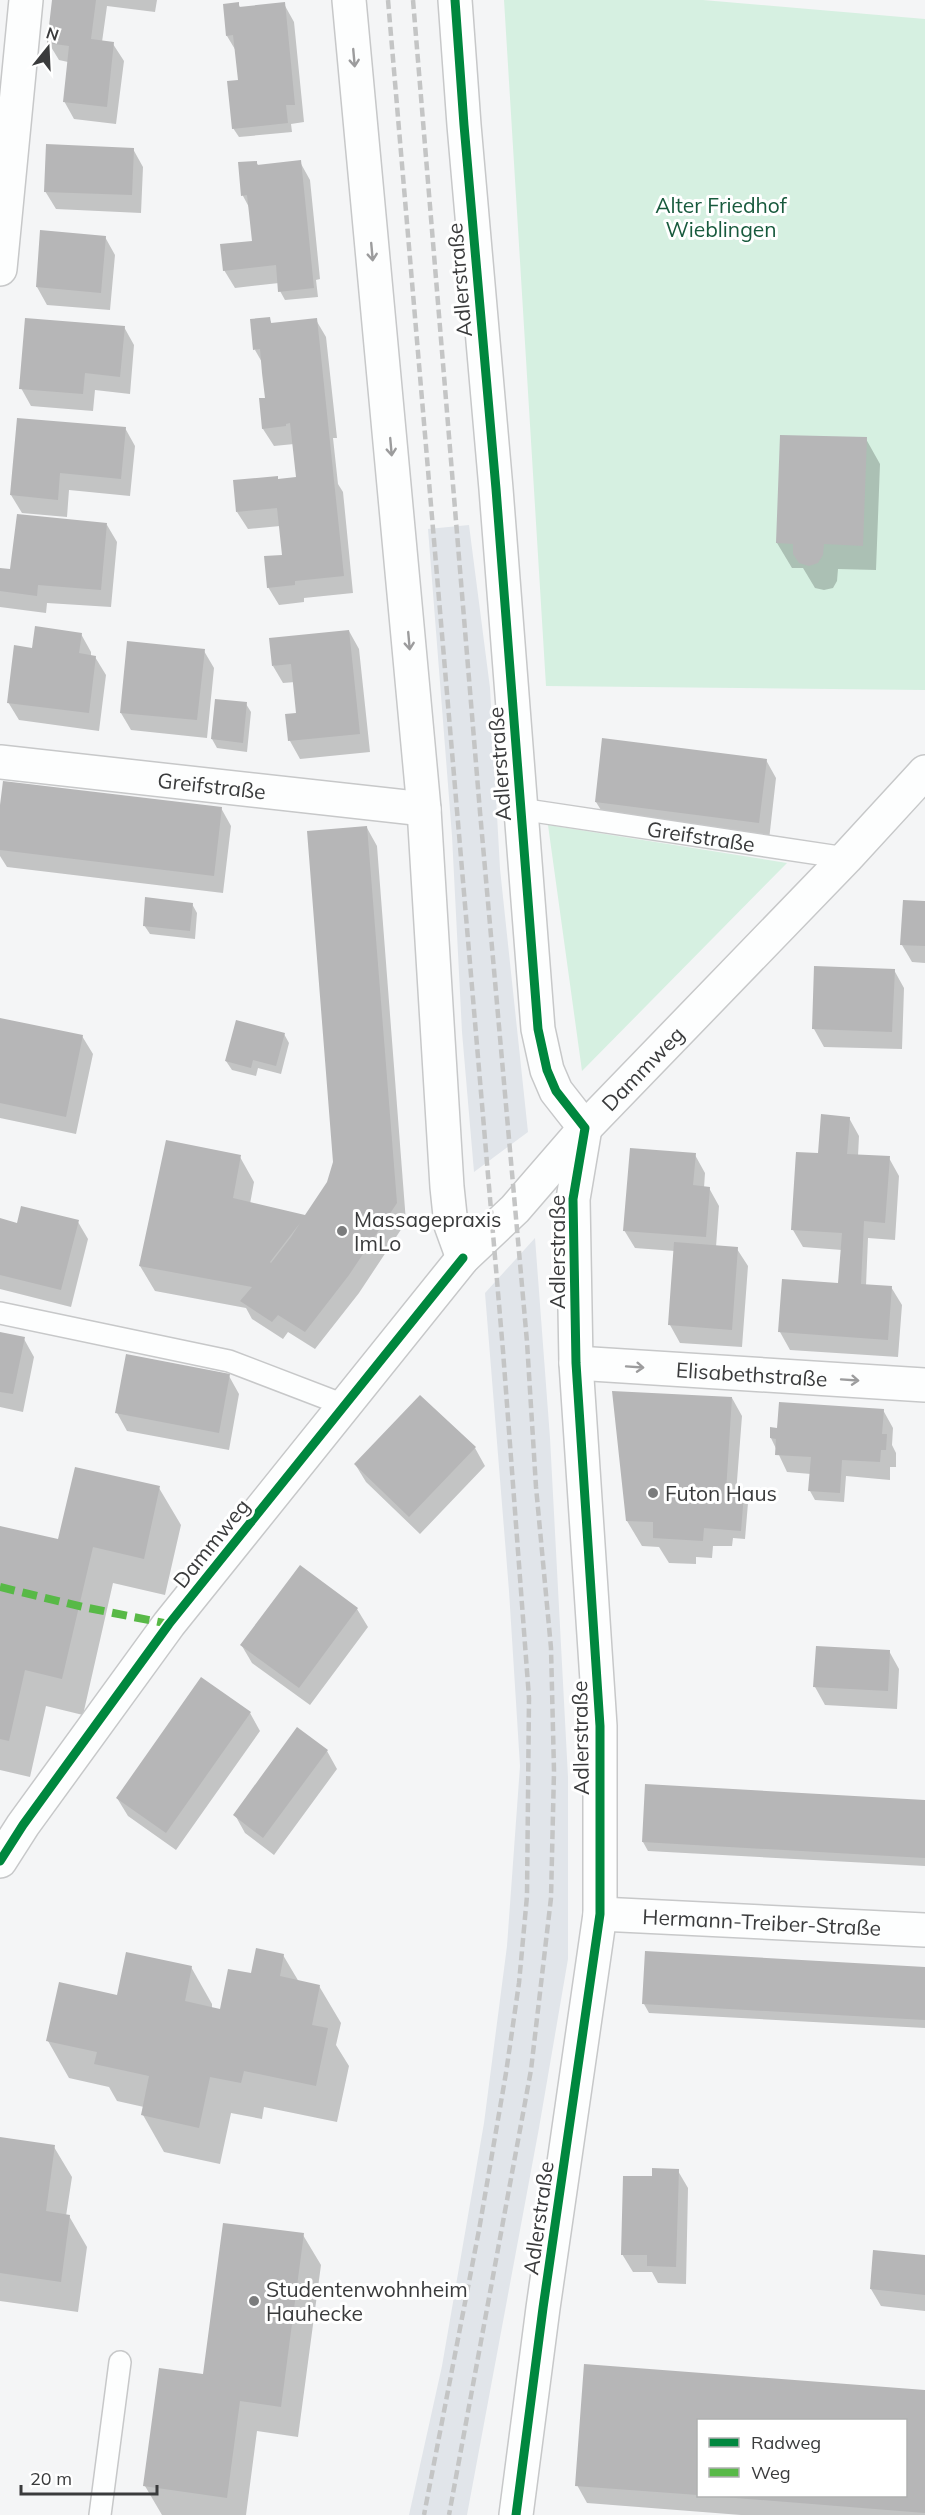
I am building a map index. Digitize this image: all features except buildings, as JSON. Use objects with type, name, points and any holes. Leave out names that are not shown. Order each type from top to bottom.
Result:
[{"type":"street","points":[[0,270],[26,0]]},
{"type":"street","points":[[349,0],[424,809],[447,1187],[451,1225],[464,1250]]},
{"type":"street","name":"Adlerstraße","points":[[455,0],[538,1029],[547,1070],[556,1091],[585,1128],[573,1199],[576,1363],[600,1726],[600,1914],[543,2308],[516,2515]]},
{"type":"street","name":"Greifstraße","points":[[0,762],[424,809]]},
{"type":"street","name":"Dammweg","points":[[0,1862],[22,1825],[170,1624],[464,1250],[515,1209],[585,1128],[846,858],[925,772]]},
{"type":"street","name":"Elisabethstraße","points":[[576,1363],[925,1385]]},
{"type":"street","name":"Hermann-Treiber-Straße","points":[[600,1914],[925,1930]]},
{"type":"lane","name":"Greifstraße","points":[[520,809],[846,858]]},
{"type":"lane","points":[[0,1313],[229,1361],[344,1405]]},
{"type":"lane","points":[[100,2515],[120,2362]]},
{"type":"shaded area","points":[[469,525],[490,688],[500,869],[528,1132],[474,1172],[462,1032],[452,836],[428,529]]},
{"type":"shaded area","points":[[535,1238],[550,1438],[568,1777],[568,1959],[467,2515],[409,2515],[442,2366],[484,2123],[507,1946],[520,1766],[509,1591],[485,1293]]},
{"type":"green space","name":"Alter Friedhof Wieblingen","points":[[504,0],[703,0],[925,19],[925,690],[546,686]]},
{"type":"green space","points":[[548,825],[787,863],[582,1071]]},
{"type":"railway","points":[[388,0],[503,1351],[529,1698],[527,1896],[519,1983],[479,2230],[424,2515]]},
{"type":"railway","points":[[413,0],[480,812],[527,1342],[536,1487],[551,1648],[554,1771],[551,1898],[531,2070],[449,2515]]},
{"type":"marked path","points":[[0,1587],[169,1624]]},
{"type":"cycle path","points":[[455,0],[538,1029],[547,1070],[556,1091],[585,1128],[573,1199],[576,1363],[600,1726],[600,1914],[543,2308],[516,2515]]},
{"type":"cycle path","points":[[0,1861],[23,1825],[169,1624],[463,1258]]},
{"type":"place","name":"Massagepraxis ImLo","points":[[342,1231]]},
{"type":"place","name":"Futon Haus","points":[[653,1493]]},
{"type":"place","name":"Studentenwohnheim Hauhecke","points":[[254,2301]]}]
